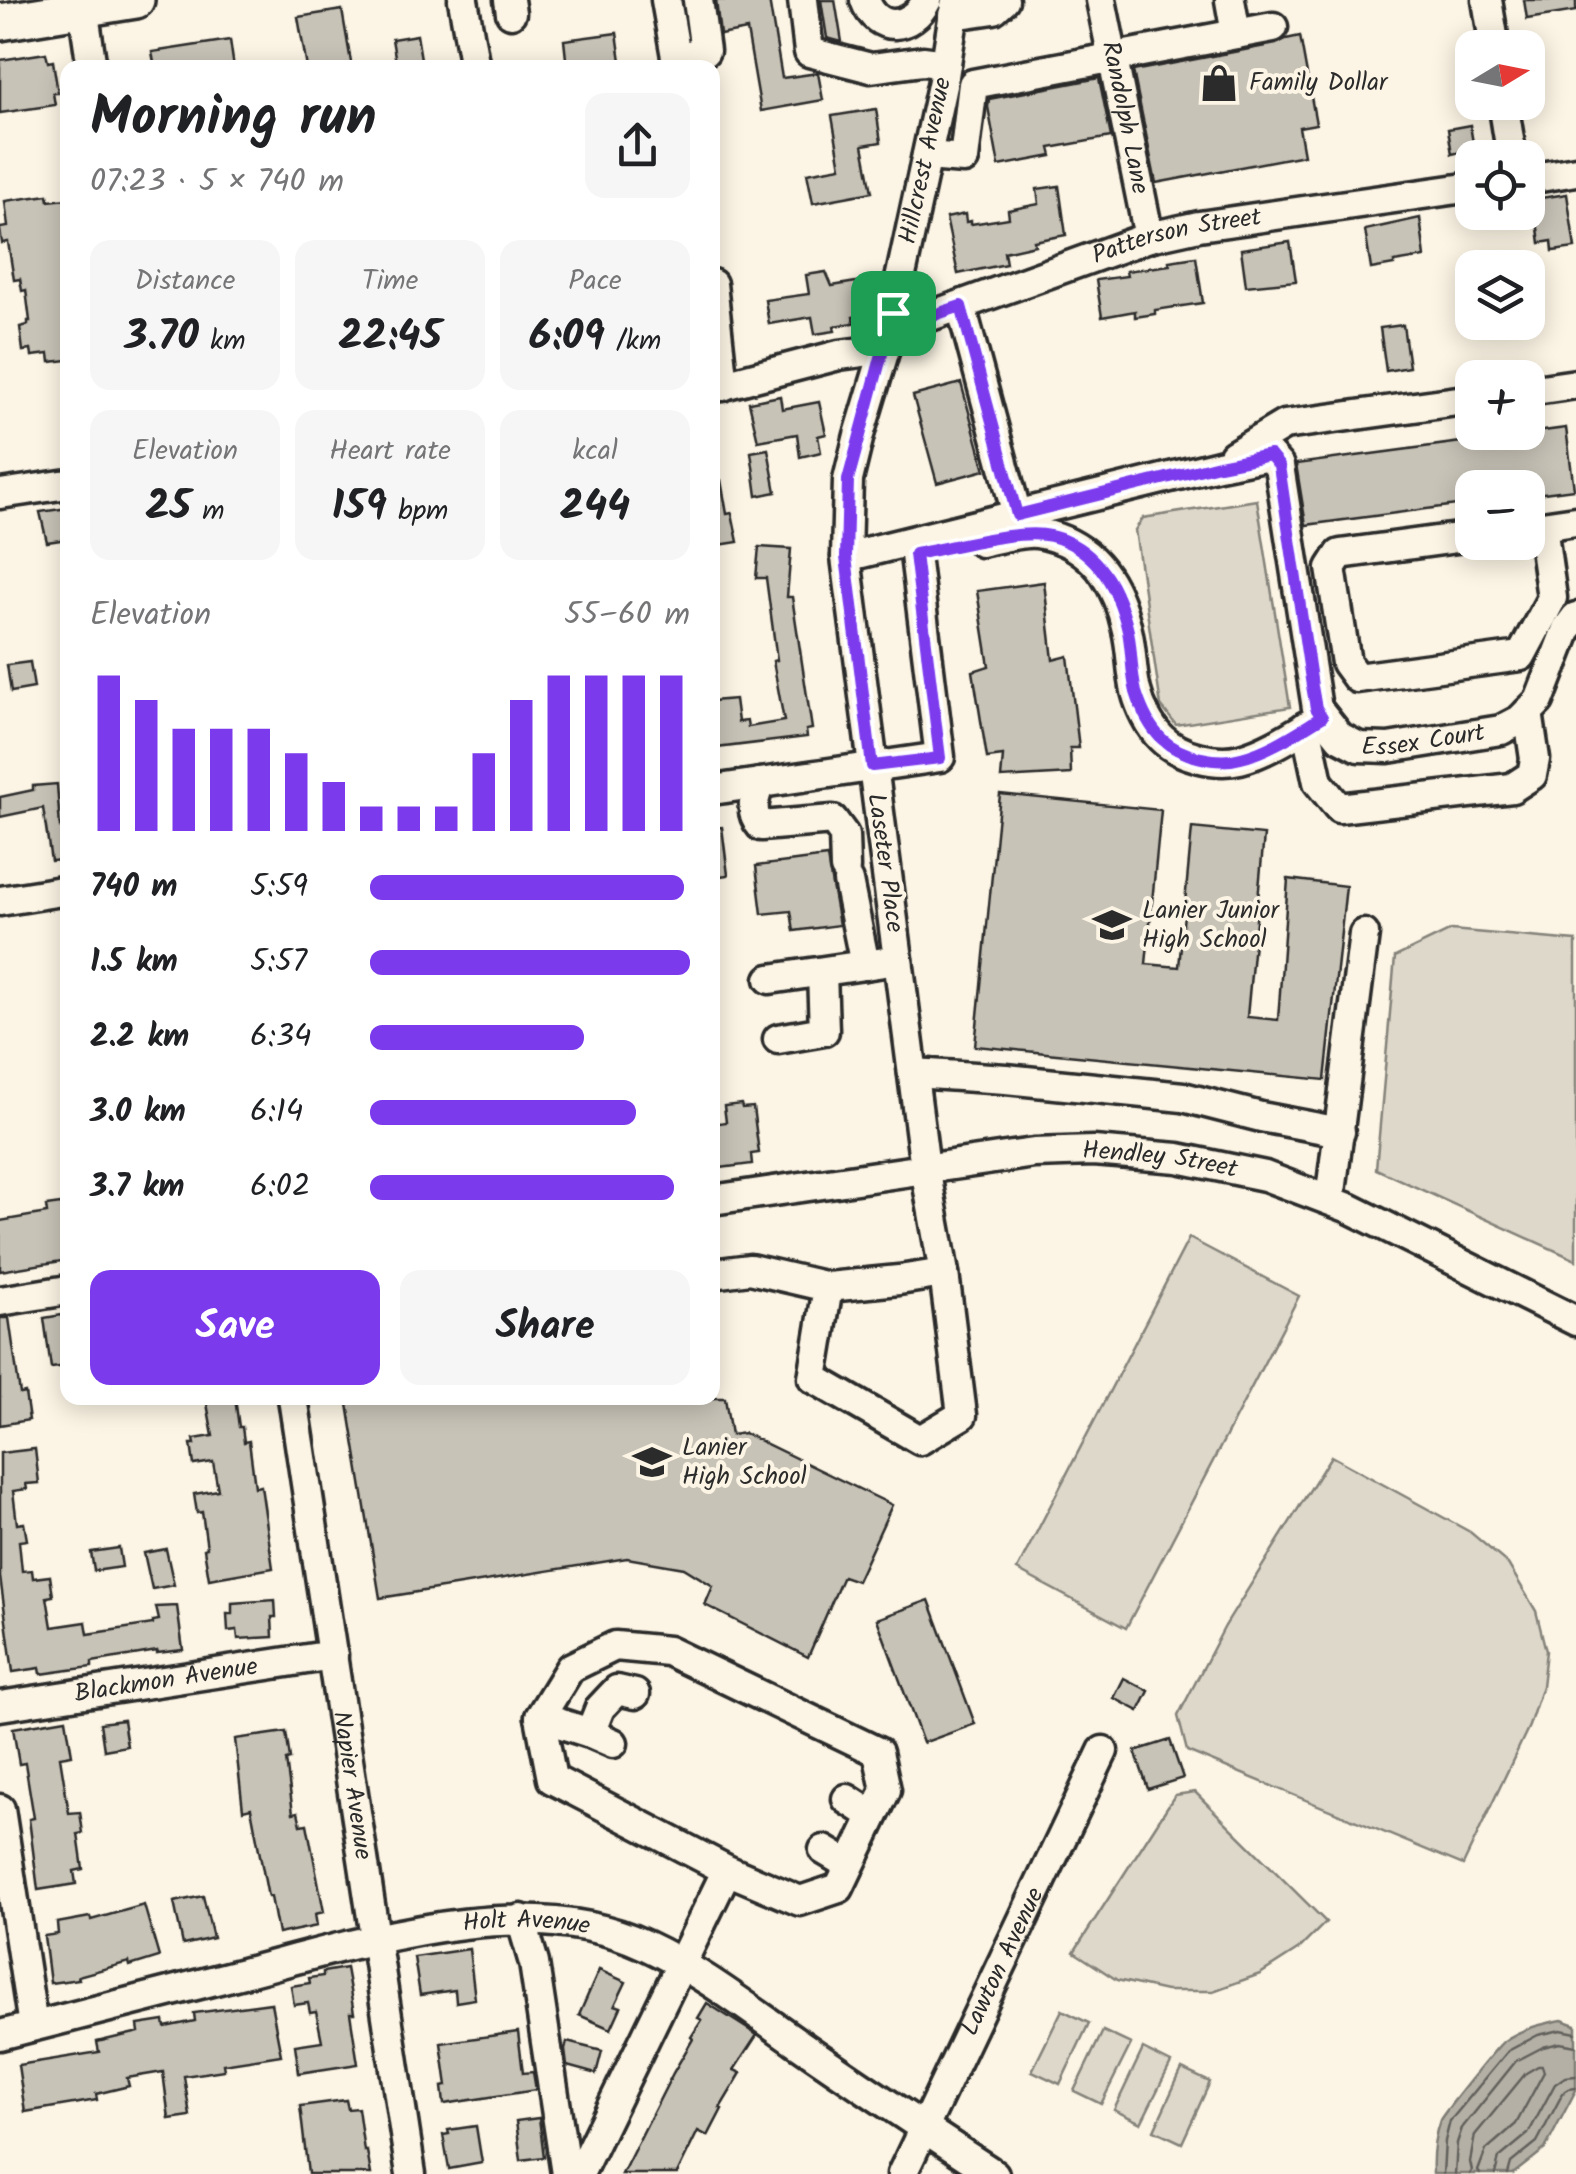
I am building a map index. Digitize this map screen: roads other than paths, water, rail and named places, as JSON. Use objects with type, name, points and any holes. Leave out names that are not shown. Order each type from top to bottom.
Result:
[{"type":"main road","points":[[0,22],[83,4],[136,0]]},
{"type":"street","points":[[464,0],[474,60]]},
{"type":"street","points":[[666,0],[676,60]]},
{"type":"street","points":[[684,60],[705,51],[698,0]]},
{"type":"street","points":[[803,0],[809,52],[870,68],[934,63]]},
{"type":"street","points":[[865,0],[875,18],[885,24],[908,23],[921,12],[926,0]]},
{"type":"street","points":[[954,8],[994,10],[1004,0]]},
{"type":"street","name":"Randolph Lane","points":[[1100,0],[1149,237]]},
{"type":"street","points":[[1230,0],[1236,34]]},
{"type":"street","points":[[1487,0],[1491,30]]},
{"type":"street","points":[[83,4],[91,60]]},
{"type":"street","name":"Hillcrest Avenue","points":[[846,557],[848,480],[893,313],[927,156],[934,63],[954,8]]},
{"type":"street","points":[[908,23],[912,50],[934,63]]},
{"type":"street","points":[[927,156],[964,159],[973,84],[1273,27]]},
{"type":"street","points":[[1545,177],[1576,172]]},
{"type":"street","name":"Patterson Street","points":[[893,313],[925,318],[1149,237],[1199,226],[1455,190]]},
{"type":"street","points":[[961,306],[1017,515]]},
{"type":"street","points":[[720,386],[839,355],[884,349]]},
{"type":"street","points":[[1545,389],[1576,384]]},
{"type":"street","points":[[1219,465],[1284,425],[1455,400]]},
{"type":"street","points":[[846,557],[1270,455],[1279,466],[1316,708],[1318,782],[1338,808],[1512,788],[1532,775],[1535,758],[1528,712],[1539,700],[1567,629],[1576,617]]},
{"type":"street","points":[[0,494],[60,485]]},
{"type":"street","points":[[1545,526],[1576,521]]},
{"type":"street","points":[[846,557],[915,554],[1028,532],[1074,544],[1099,564],[1116,589],[1128,631],[1136,690],[1144,714],[1162,739],[1183,752],[1212,760],[1238,760],[1314,722]]},
{"type":"street","points":[[1455,538],[1340,554],[1331,568],[1346,664],[1357,678],[1521,656],[1552,598],[1543,560]]},
{"type":"street","points":[[720,789],[940,758],[915,554]]},
{"type":"street","name":"Laseter Place","points":[[828,1287],[814,1378],[920,1440],[962,1415],[912,1073],[846,557]]},
{"type":"street","points":[[1302,620],[1338,614]]},
{"type":"street","name":"Essex Court","points":[[1314,722],[1359,747],[1388,748],[1501,730],[1528,712]]},
{"type":"street","points":[[760,783],[753,804],[754,819],[761,826],[833,820],[844,834],[846,875],[865,965]]},
{"type":"street","points":[[844,834],[881,832]]},
{"type":"street","points":[[0,901],[60,891]]},
{"type":"street","points":[[1330,1200],[1364,934]]},
{"type":"street","points":[[770,980],[898,960]]},
{"type":"street","points":[[778,1039],[824,1032],[822,972]]},
{"type":"street","points":[[912,1073],[1182,1097],[1340,1132]]},
{"type":"street","name":"Hendley Street","points":[[720,1199],[1034,1153],[1110,1152],[1178,1158],[1265,1176],[1350,1208],[1576,1322]]},
{"type":"street","points":[[720,1273],[750,1269],[828,1287],[944,1273]]},
{"type":"street","points":[[0,1302],[60,1291]]},
{"type":"street","name":"Napier Avenue","points":[[294,1405],[411,2174]]},
{"type":"street","points":[[615,1646],[668,1651],[878,1752],[886,1790],[838,1888],[800,1900],[727,1870],[552,1779],[540,1717],[570,1668],[615,1646]]},
{"type":"street","name":"Blackmon Avenue","points":[[0,1706],[333,1655]]},
{"type":"street","points":[[540,1717],[601,1738],[600,1708],[617,1690],[636,1694]]},
{"type":"street","name":"Lawton Avenue","points":[[902,2174],[1103,1751]]},
{"type":"street","points":[[847,1799],[873,1816]]},
{"type":"street","points":[[0,1809],[33,2026]]},
{"type":"street","points":[[824,1850],[849,1865]]},
{"type":"street","points":[[579,2174],[727,1870]]},
{"type":"street","points":[[521,1920],[534,1962],[566,2174]]},
{"type":"street","name":"Holt Avenue","points":[[0,2035],[374,1940],[489,1921],[562,1922],[644,1944],[710,1982],[994,2174]]},
{"type":"water","points":[[1562,2020],[1576,2025],[1576,2090],[1545,2149],[1513,2174],[1433,2174],[1440,2120],[1491,2055],[1517,2033]]},
{"type":"place","name":"Family Dollar","points":[[1219,83]]},
{"type":"place","name":"Lanier Junior High School","points":[[1112,925]]},
{"type":"place","name":"Lanier High School","points":[[652,1462]]}]
